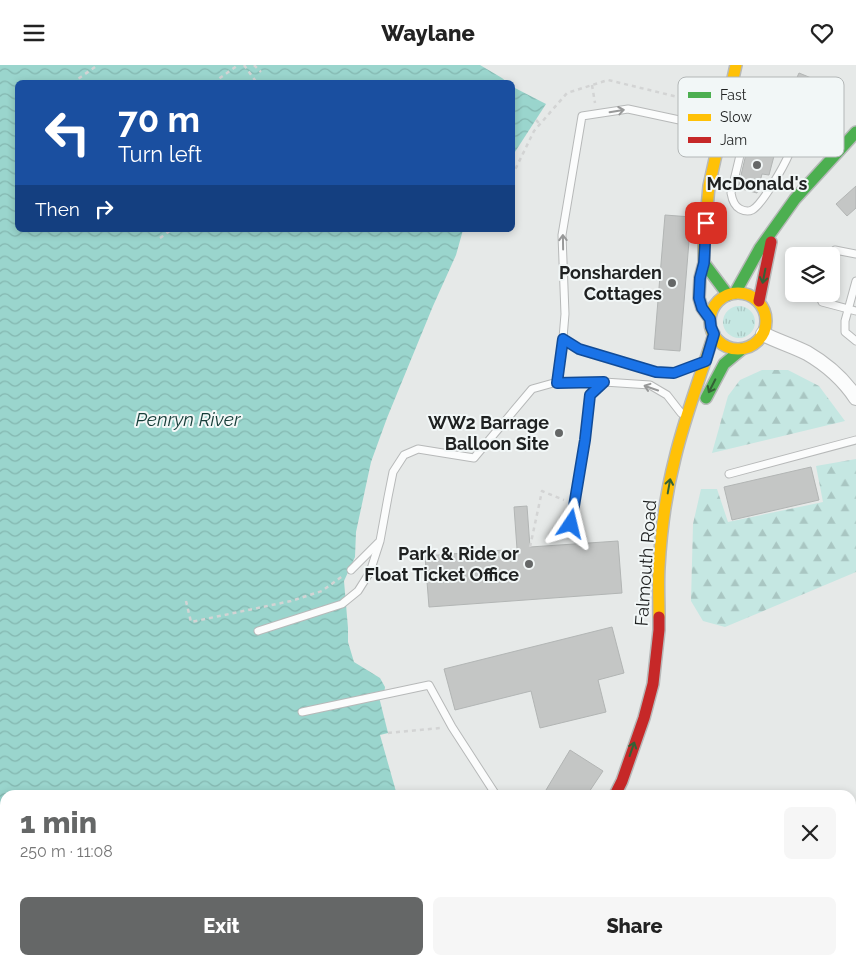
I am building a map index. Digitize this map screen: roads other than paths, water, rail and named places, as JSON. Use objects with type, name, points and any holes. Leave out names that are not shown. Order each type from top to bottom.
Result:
[{"type":"main road","points":[[844,145],[856,132]]},
{"type":"main road","points":[[710,319],[702,308],[699,298],[700,278],[704,263],[709,186],[716,157]]},
{"type":"main road","points":[[732,294],[780,219],[795,199],[833,157]]},
{"type":"main road","points":[[759,301],[771,242],[780,219]]},
{"type":"main road","points":[[704,263],[732,294]]},
{"type":"main road","points":[[744,293],[752,296],[759,301],[766,317],[766,326],[758,341],[742,349],[726,346],[719,341],[711,327],[710,319],[716,304],[721,299],[732,294],[744,293]]},
{"type":"main road","name":"Falmouth Road","points":[[618,790],[644,719],[653,683],[659,630],[659,568],[664,514],[674,461],[685,419],[714,334]]},
{"type":"main road","points":[[701,409],[724,364],[742,349]]},
{"type":"street","points":[[763,334],[806,353],[827,367],[849,388],[856,399]]},
{"type":"lane","points":[[557,383],[565,314],[562,235],[582,116],[628,109],[678,120]]},
{"type":"lane","points":[[740,157],[731,193],[738,209],[748,211],[756,207],[785,165],[788,157]]},
{"type":"lane","points":[[840,251],[856,254]]},
{"type":"lane","points":[[856,281],[845,321],[845,332],[856,341]]},
{"type":"lane","points":[[822,302],[856,311]]},
{"type":"lane","points":[[563,339],[579,349],[656,372],[674,373],[706,361]]},
{"type":"lane","points":[[571,524],[585,440],[590,395],[604,382]]},
{"type":"lane","points":[[258,631],[342,604],[358,591],[370,572],[380,541],[393,472],[404,455],[418,449],[474,458],[532,389],[557,383],[604,382],[650,385],[667,395],[685,419]]},
{"type":"lane","points":[[729,474],[856,440]]},
{"type":"lane","points":[[352,570],[380,541]]},
{"type":"lane","points":[[302,712],[429,685],[452,727],[493,790]]},
{"type":"water","name":"Penryn River","points":[[0,65],[480,65],[502,78],[504,80],[15,80],[15,232],[462,232],[456,255],[387,418],[371,462],[356,532],[355,557],[344,581],[348,642],[354,662],[380,678],[385,687],[384,695],[379,697],[388,733],[380,735],[396,790],[0,790]]},
{"type":"water","points":[[515,88],[546,104],[515,152]]},
{"type":"place","name":"McDonald's","points":[[757,165]]},
{"type":"place","name":"Ponsharden Cottages","points":[[672,283]]},
{"type":"place","name":"WW2 Barrage Balloon Site","points":[[559,433]]},
{"type":"place","name":"Park & Ride or Float Ticket Office","points":[[529,564]]}]
